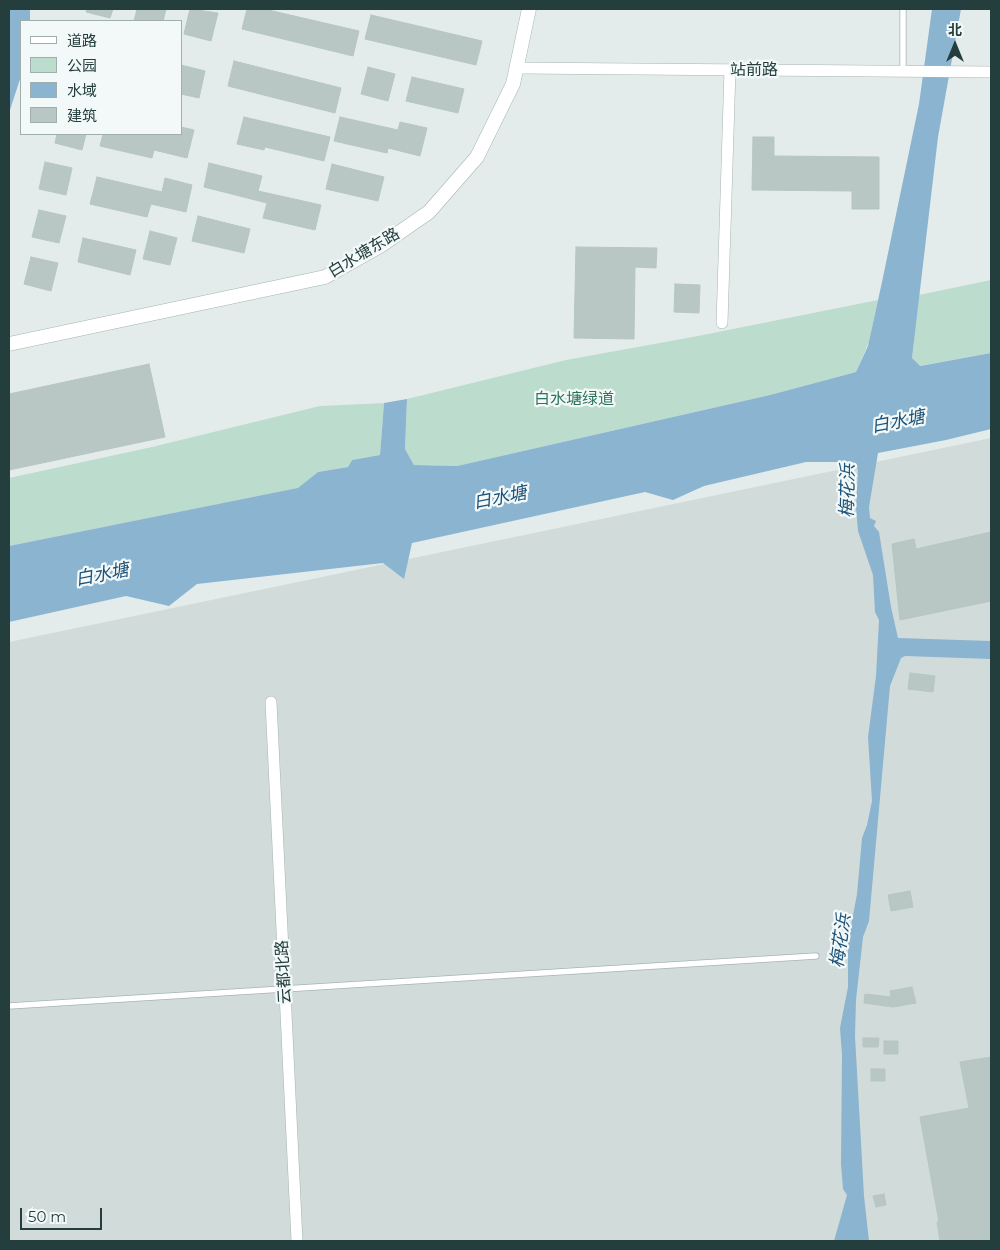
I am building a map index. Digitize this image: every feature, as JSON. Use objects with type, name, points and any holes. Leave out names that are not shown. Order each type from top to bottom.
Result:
[{"type":"street","name":"白水塘东路","points":[[9,344],[325,277],[380,246],[429,212],[477,157],[513,84],[529,9]]},
{"type":"street","name":"站前路","points":[[516,68],[991,72]]},
{"type":"street","points":[[722,323],[730,70]]},
{"type":"street","name":"云都北路","points":[[271,702],[297,1241]]},
{"type":"lane","points":[[903,9],[903,71]]},
{"type":"lane","points":[[9,1006],[816,956]]},
{"type":"shaded area","points":[[991,438],[991,1241],[9,1241],[9,642]]},
{"type":"green space","points":[[991,280],[991,353],[919,366],[915,363],[912,358],[919,295]]},
{"type":"green space","name":"白水塘绿道","points":[[878,300],[869,342],[856,372],[770,395],[457,466],[414,465],[405,449],[407,399],[566,360]]},
{"type":"green space","points":[[384,403],[380,455],[352,460],[348,467],[318,472],[298,489],[9,546],[9,478],[152,447],[320,406]]},
{"type":"water","points":[[9,9],[30,9],[30,20],[20,20],[20,79],[9,113]]},
{"type":"water","name":"白水塘","points":[[932,9],[961,9],[938,137],[912,358],[920,366],[991,353],[991,429],[878,453],[869,507],[870,518],[876,521],[874,526],[879,532],[898,638],[991,641],[991,659],[905,656],[901,658],[890,686],[869,921],[863,937],[856,1000],[855,1036],[864,1196],[869,1241],[834,1241],[847,1195],[843,1189],[841,1164],[842,1055],[840,1028],[848,987],[848,942],[857,894],[862,838],[872,801],[868,737],[876,676],[879,620],[875,612],[873,575],[858,531],[856,508],[858,470],[853,462],[806,462],[704,486],[673,500],[645,492],[412,543],[404,579],[383,563],[197,584],[169,606],[126,596],[9,622],[9,546],[298,488],[318,472],[348,467],[352,460],[380,455],[384,403],[407,399],[405,449],[414,465],[457,466],[770,395],[856,372],[868,346],[882,282],[919,104]]},
{"type":"building","points":[[87,9],[113,9],[110,18],[86,12]]},
{"type":"building","points":[[137,9],[166,9],[163,20],[134,20]]},
{"type":"building","points":[[190,9],[218,13],[211,41],[184,34]]},
{"type":"building","points":[[247,9],[264,9],[359,31],[353,56],[242,29]]},
{"type":"building","points":[[371,15],[482,41],[476,65],[365,39]]},
{"type":"building","points":[[234,61],[341,88],[335,113],[228,86]]},
{"type":"building","points":[[182,65],[205,71],[199,98],[182,94]]},
{"type":"building","points":[[368,67],[395,74],[388,101],[361,94]]},
{"type":"building","points":[[412,77],[464,89],[458,113],[406,101]]},
{"type":"building","points":[[244,117],[330,137],[324,161],[265,147],[264,150],[237,144]]},
{"type":"building","points":[[340,117],[398,130],[400,122],[427,128],[420,156],[388,148],[387,153],[334,141]]},
{"type":"building","points":[[182,127],[194,130],[187,158],[154,150],[152,158],[100,146],[103,135],[182,135]]},
{"type":"building","points":[[57,135],[86,135],[82,150],[55,143]]},
{"type":"building","points":[[753,137],[774,137],[774,156],[879,157],[879,209],[852,209],[852,191],[752,190]]},
{"type":"building","points":[[45,162],[72,168],[66,195],[39,189]]},
{"type":"building","points":[[209,163],[262,176],[258,191],[321,205],[315,230],[263,218],[267,203],[204,187]]},
{"type":"building","points":[[332,164],[384,177],[378,201],[326,189]]},
{"type":"building","points":[[97,177],[162,192],[165,178],[192,185],[186,212],[151,204],[147,217],[90,204]]},
{"type":"building","points":[[39,210],[66,216],[59,243],[32,237]]},
{"type":"building","points":[[198,216],[250,229],[244,253],[192,241]]},
{"type":"building","points":[[150,231],[177,238],[170,265],[143,259]]},
{"type":"building","points":[[83,238],[136,250],[130,275],[78,262]]},
{"type":"building","points":[[576,247],[657,248],[656,268],[635,267],[634,339],[574,338]]},
{"type":"building","points":[[31,257],[58,263],[51,291],[24,284]]},
{"type":"building","points":[[675,284],[700,285],[699,313],[674,312]]},
{"type":"building","points":[[149,364],[165,437],[9,470],[9,394]]},
{"type":"building","points":[[991,532],[991,601],[900,620],[892,544],[914,539],[916,549]]},
{"type":"building","points":[[910,673],[935,676],[933,692],[908,689]]},
{"type":"building","points":[[910,891],[913,907],[891,911],[888,895]]},
{"type":"building","points":[[912,987],[916,1003],[893,1007],[864,1003],[865,994],[891,997],[890,991]]},
{"type":"building","points":[[863,1038],[879,1038],[878,1047],[863,1047]]},
{"type":"building","points":[[884,1041],[898,1041],[898,1054],[884,1054]]},
{"type":"building","points":[[991,1057],[991,1241],[940,1241],[937,1222],[939,1222],[920,1117],[969,1108],[960,1062]]},
{"type":"building","points":[[871,1069],[885,1069],[885,1081],[871,1081]]},
{"type":"building","points":[[884,1194],[886,1205],[876,1207],[873,1196]]},
{"type":"water label","name":"梅花浜","points":[[848,491]]},
{"type":"water label","name":"梅花浜","points":[[841,941]]}]
